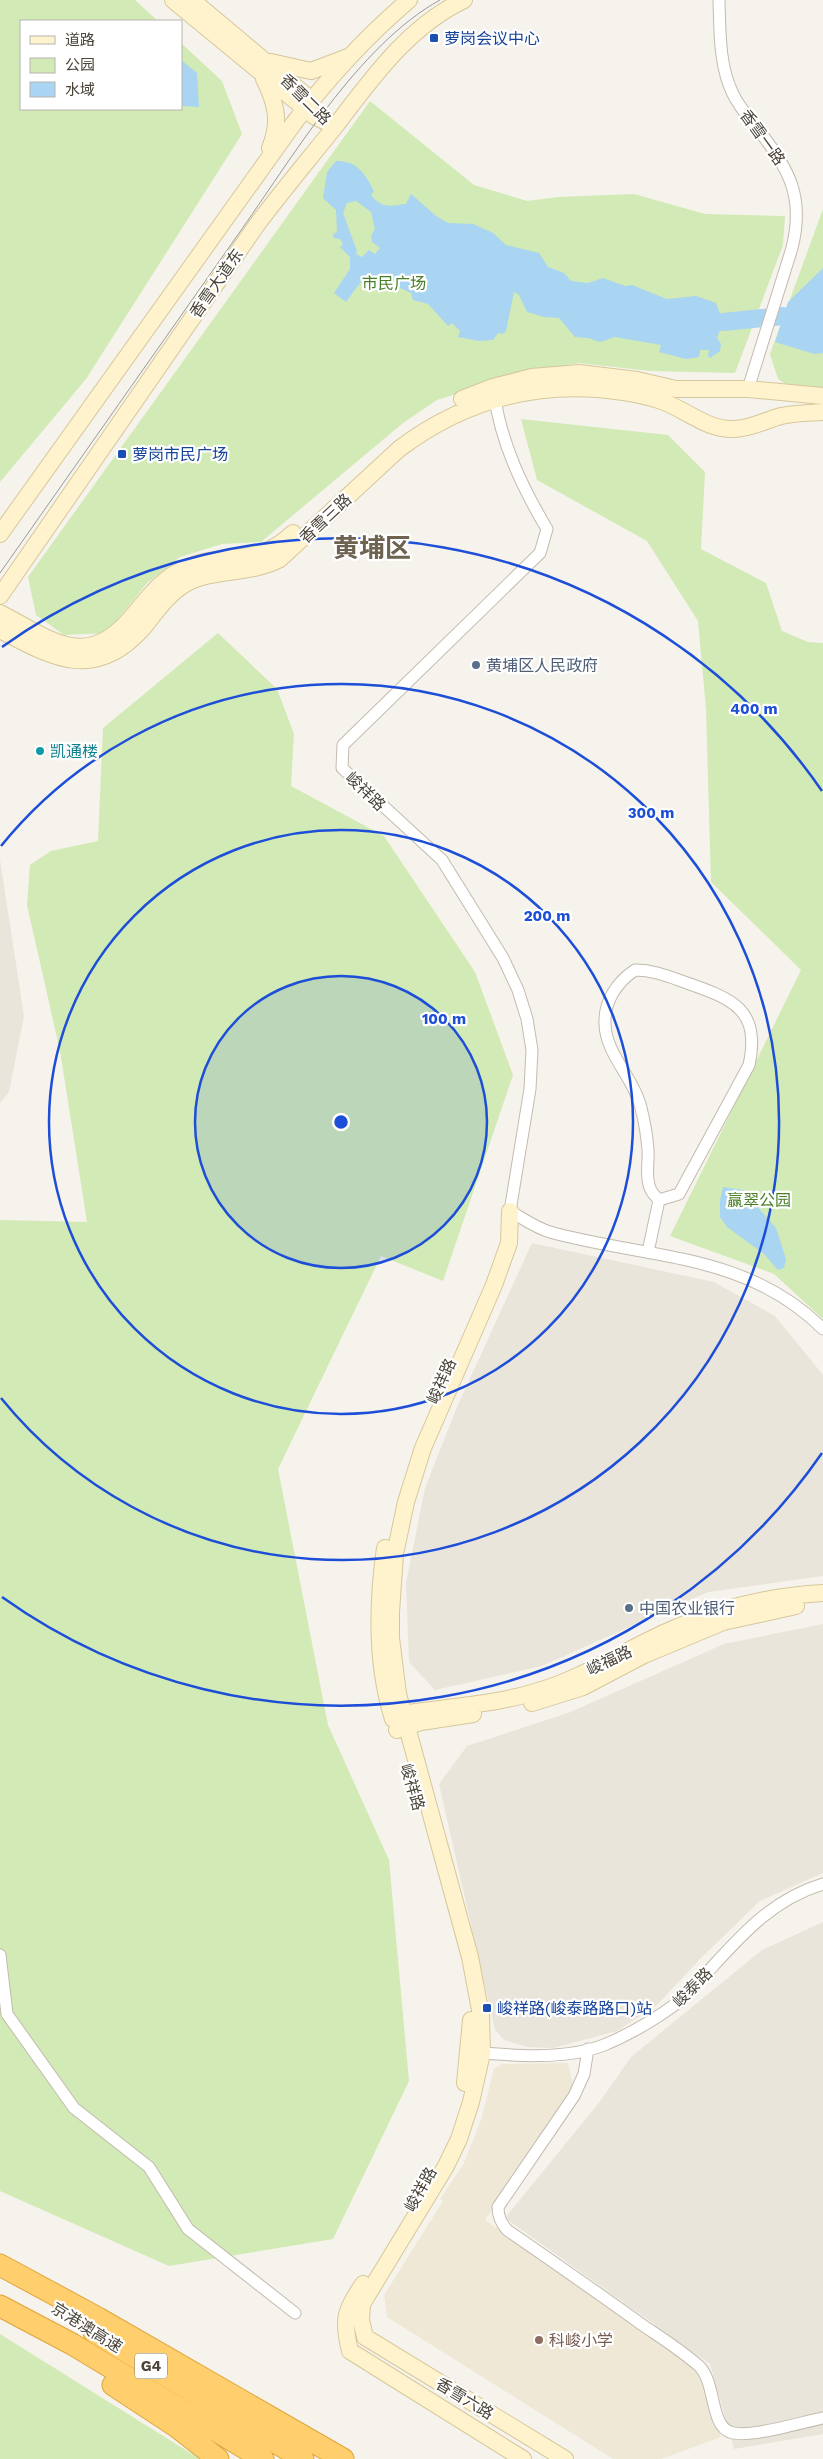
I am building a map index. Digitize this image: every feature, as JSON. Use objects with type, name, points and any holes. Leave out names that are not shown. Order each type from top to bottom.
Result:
[{"type":"highway","points":[[0,2265],[98,2318],[343,2459]]},
{"type":"highway","name":"京港澳高速","points":[[0,2271],[67,2315],[303,2459]]},
{"type":"highway","points":[[0,2306],[177,2427],[218,2459]]},
{"type":"highway","name":"京港澳高速","points":[[0,2306],[72,2344],[263,2459]]},
{"type":"street","name":"香雪二路","points":[[172,0],[263,67],[335,126]]},
{"type":"street","name":"香雪二路","points":[[192,0],[263,67]]},
{"type":"street","name":"香雪大道东","points":[[3,529],[308,104],[381,25],[410,0]]},
{"type":"street","name":"香雪大道东","points":[[0,596],[256,226],[392,54],[426,25],[464,0]]},
{"type":"street","name":"香雪一路","points":[[719,0],[720,32],[726,77],[743,110],[782,161],[795,192],[796,233],[748,389]]},
{"type":"street","points":[[263,166],[274,139],[278,120],[275,103],[263,67],[311,71],[352,55]]},
{"type":"street","name":"香雪三路","points":[[0,612],[50,640],[66,646],[90,646],[104,642],[125,626],[145,601],[169,577],[202,562],[268,552],[284,542],[397,437],[418,422],[450,404],[494,393],[554,374],[580,373],[637,380],[676,388],[748,389],[818,396]]},
{"type":"street","name":"香雪三路","points":[[0,630],[43,652],[66,660],[102,657],[120,649],[178,588],[199,577],[259,567],[280,559],[399,450],[418,435],[494,393],[557,388],[617,390],[664,402],[709,426],[734,429],[782,416],[823,412]]},
{"type":"street","name":"峻祥路","points":[[365,2337],[361,2320],[362,2304],[446,2166],[459,2139],[471,2102],[481,2015],[472,1966],[400,1722],[387,1697],[382,1658],[380,1616],[384,1558],[393,1506],[420,1429],[472,1312],[510,1211],[530,1089],[532,1050],[527,1019],[518,990],[503,958],[442,860],[342,768],[343,745],[540,554],[547,529],[516,473],[494,393]]},
{"type":"street","points":[[635,970],[650,970],[723,995],[738,1006],[750,1023],[753,1047],[749,1065],[679,1194],[659,1200],[650,1189],[648,1150],[640,1104],[633,1083],[611,1047],[605,1026],[605,1011],[612,993],[623,978],[635,970]]},
{"type":"street","points":[[648,1252],[659,1200]]},
{"type":"street","points":[[510,1211],[548,1232],[710,1264],[765,1286],[791,1302],[823,1329]]},
{"type":"street","name":"峻福路","points":[[400,1722],[535,1692],[602,1664],[666,1632],[722,1610],[755,1601],[823,1593]]},
{"type":"street","name":"峻福路","points":[[400,1722],[421,1722],[514,1708],[554,1697],[584,1687],[644,1655],[724,1622],[755,1613],[823,1604]]},
{"type":"street","name":"峻泰路","points":[[476,2052],[546,2054],[603,2045],[663,2014],[690,1991],[744,1933],[768,1911],[803,1890],[823,1884]]},
{"type":"street","points":[[0,1955],[7,2014],[74,2108],[148,2166],[188,2229],[295,2313]]},
{"type":"street","points":[[588,2048],[584,2074],[574,2096],[498,2207],[498,2217],[502,2224],[507,2230],[596,2291],[701,2368],[711,2389],[721,2426],[729,2432],[740,2435],[823,2418]]},
{"type":"street","name":"峻祥路","points":[[350,2351],[345,2329],[348,2308],[406,2214],[444,2147],[457,2115],[465,2083],[476,2052]]},
{"type":"street","name":"香雪六路","points":[[365,2337],[565,2459]]},
{"type":"street","name":"香雪六路","points":[[350,2351],[524,2459]]},
{"type":"shaded area","points":[[0,860],[24,1016],[9,1092],[0,1103]]},
{"type":"shaded area","points":[[532,1243],[714,1282],[775,1316],[823,1375],[823,1576],[708,1592],[542,1666],[435,1690],[409,1662],[406,1583],[425,1488],[457,1407]]},
{"type":"shaded area","points":[[823,1624],[823,1873],[760,1901],[702,1957],[657,2005],[617,2031],[553,2048],[527,2047],[504,2040],[495,2030],[439,1784],[467,1746],[568,1713],[724,1644]]},
{"type":"shaded area","points":[[823,1922],[823,2434],[734,2449],[710,2364],[505,2218],[598,2104],[631,2057],[762,1950]]},
{"type":"shaded area","name":"科峻小学","points":[[568,2063],[574,2089],[485,2220],[688,2363],[701,2377],[721,2437],[661,2459],[613,2459],[387,2317],[384,2295],[443,2201],[440,2199],[463,2165],[481,2120],[494,2069],[502,2064]]},
{"type":"green space","points":[[0,0],[135,0],[157,20],[20,20],[20,110],[182,110],[182,44],[222,81],[242,134],[86,379],[0,482]]},
{"type":"green space","name":"市民广场","points":[[370,101],[474,185],[527,201],[558,197],[634,194],[705,214],[785,216],[783,245],[735,373],[650,371],[579,363],[522,373],[437,400],[403,423],[261,542],[222,544],[180,557],[147,583],[107,633],[64,635],[36,615],[28,577]]},
{"type":"green space","points":[[823,209],[823,390],[795,391],[778,379],[770,354]]},
{"type":"green space","name":"赢翠公园","points":[[521,419],[668,435],[705,472],[701,549],[766,583],[782,631],[808,642],[823,643],[823,1319],[774,1274],[670,1236],[801,970],[711,882],[706,709],[698,621],[647,541],[537,480]]},
{"type":"green space","points":[[218,633],[277,689],[294,734],[291,786],[384,836],[475,972],[513,1075],[443,1281],[381,1256],[278,1469],[328,1725],[389,1860],[409,2081],[333,2239],[169,2266],[0,2191],[0,1220],[87,1222],[60,1051],[27,905],[30,865],[51,851],[98,841],[103,728]]},
{"type":"green space","points":[[0,2334],[200,2459],[0,2459]]},
{"type":"water","points":[[182,61],[197,73],[199,107],[182,106]]},
{"type":"water","points":[[336,161],[350,163],[368,179],[374,191],[371,195],[379,203],[387,206],[406,204],[411,194],[436,216],[448,223],[473,224],[493,233],[506,245],[539,253],[548,267],[564,273],[571,281],[588,283],[603,278],[625,286],[632,285],[667,299],[696,296],[716,303],[723,322],[717,338],[721,344],[720,351],[710,358],[708,356],[709,350],[700,350],[699,357],[686,359],[659,352],[661,345],[615,337],[600,342],[588,338],[575,337],[559,318],[544,317],[527,312],[519,295],[514,292],[506,331],[503,334],[498,333],[493,340],[479,341],[458,337],[460,331],[452,323],[448,326],[428,304],[413,300],[411,293],[398,287],[388,286],[383,290],[374,290],[372,288],[375,279],[373,277],[367,281],[362,280],[346,302],[334,293],[350,269],[350,257],[340,247],[343,244],[340,239],[334,238],[333,234],[337,232],[336,210],[323,198],[327,172]],"holes":[[[356,201],[371,212],[375,229],[371,236],[372,242],[380,248],[375,254],[369,250],[362,257],[356,254],[357,251],[343,213],[347,203]]]},
{"type":"water","points":[[823,268],[823,353],[814,354],[775,342],[788,302]]},
{"type":"water","points":[[723,1187],[743,1190],[776,1228],[786,1259],[784,1268],[778,1270],[764,1254],[727,1227],[720,1217],[720,1200]]},
{"type":"waterway","points":[[723,322],[783,316]]},
{"type":"tram line","points":[[0,573],[328,106],[381,45],[410,20],[440,0]]},
{"type":"place","name":"萝岗会议中心","points":[[434,38]]},
{"type":"place","name":"萝岗市民广场","points":[[122,454]]},
{"type":"place","name":"黄埔区人民政府","points":[[476,665]]},
{"type":"place","name":"凯通楼","points":[[40,751]]},
{"type":"place","name":"中国农业银行","points":[[629,1608]]},
{"type":"place","name":"峻祥路(峻泰路路口)站","points":[[487,2008]]},
{"type":"place","name":"科峻小学","points":[[539,2340]]},
{"type":"district","name":"黄埔区","points":[[372,548]]}]
